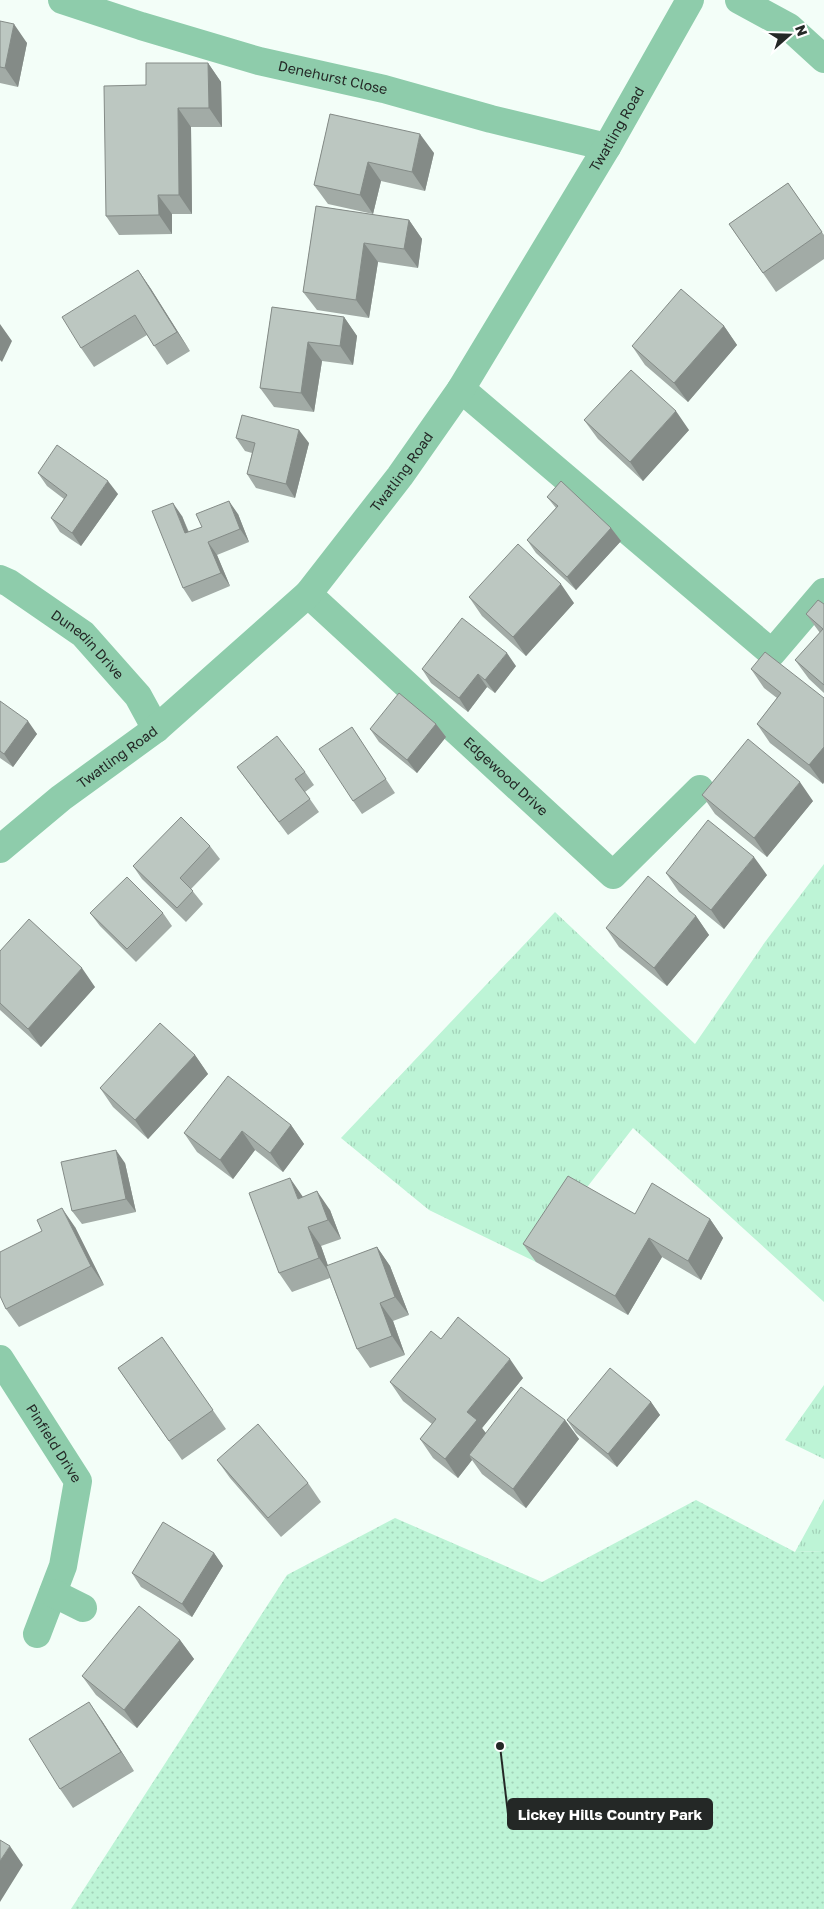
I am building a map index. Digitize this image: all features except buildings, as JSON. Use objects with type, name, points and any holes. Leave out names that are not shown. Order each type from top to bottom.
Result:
[{"type":"street","name":"Denehurst Close","points":[[62,0],[259,61],[384,89],[491,119],[607,147]]},
{"type":"street","name":"Twatling Road","points":[[0,849],[61,798],[156,729],[308,594],[400,476],[461,389],[607,147],[690,0]]},
{"type":"street","points":[[738,0],[789,26],[824,59]]},
{"type":"street","points":[[461,389],[772,653],[824,592]]},
{"type":"street","name":"Dunedin Drive","points":[[0,579],[9,583],[83,634],[138,696],[156,729]]},
{"type":"street","name":"Edgewood Drive","points":[[308,594],[613,875],[700,789]]},
{"type":"street","name":"Pinfield Drive","points":[[0,1359],[78,1481],[63,1566],[37,1634]]},
{"type":"street","points":[[53,1593],[84,1608]]},
{"type":"green space","points":[[824,864],[824,1302],[633,1128],[581,1195],[536,1262],[429,1210],[341,1138],[555,912],[695,1044],[765,942]]},
{"type":"green space","points":[[824,1385],[824,1459],[785,1440]]},
{"type":"green space","points":[[824,1499],[824,1551],[795,1552]]},
{"type":"green space","points":[[696,1500],[795,1552],[824,1551],[824,1909],[71,1909],[287,1575],[395,1518],[542,1582]]},
{"type":"place","name":"Lickey Hills Country Park","points":[[500,1746]]}]
